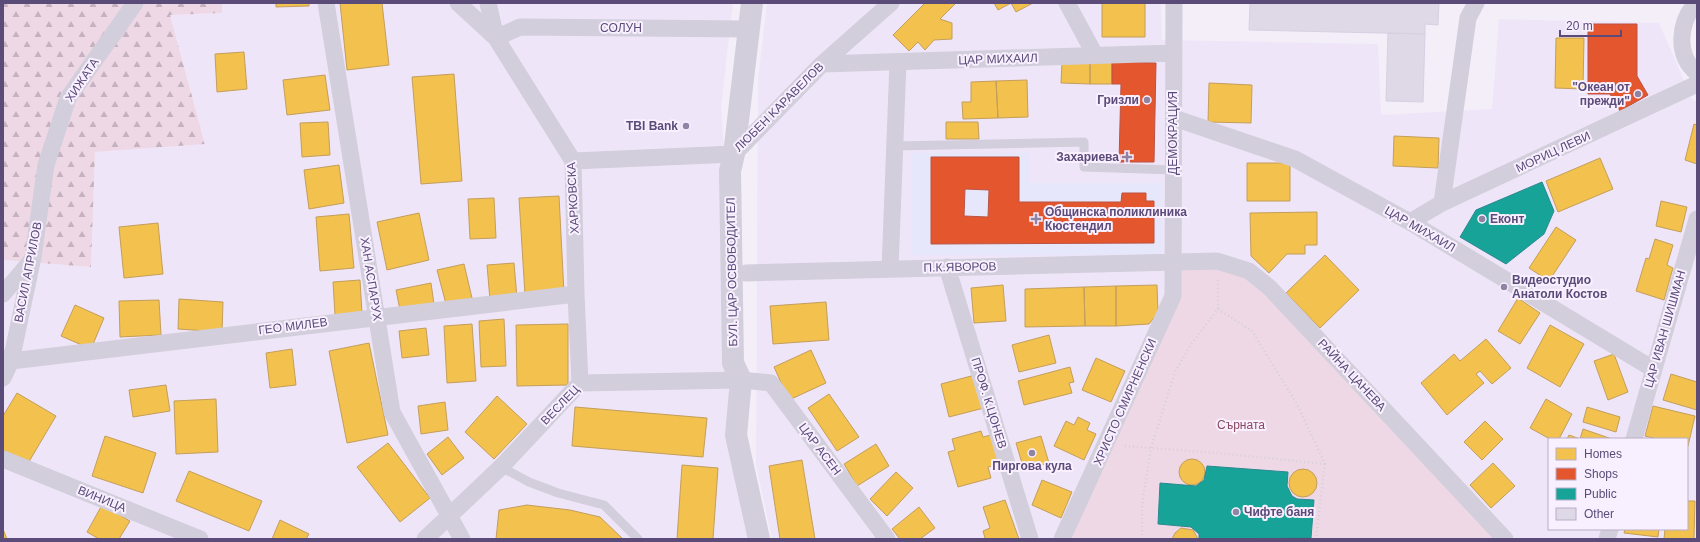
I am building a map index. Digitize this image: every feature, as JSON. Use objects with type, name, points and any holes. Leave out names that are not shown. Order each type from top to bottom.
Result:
[{"type":"main road","name":"БУЛ. ЦАР ОСВОБОДИТЕЛ","points":[[752,3],[734,154],[730,171],[734,363],[741,380],[736,435],[759,539]]},
{"type":"main road","points":[[734,154],[743,171],[748,362],[741,380]]},
{"type":"street","name":"ХИЖАТА","points":[[46,165],[68,98],[135,3]]},
{"type":"street","name":"ХАН АСПАРУХ","points":[[326,3],[378,316],[392,412],[462,539]]},
{"type":"street","name":"ХАРКОВСКА","points":[[458,3],[496,38],[573,160],[576,294],[580,383]]},
{"type":"street","points":[[488,3],[496,38]]},
{"type":"street","name":"ЛЮБЕН KАРАВЕЛОВ","points":[[573,160],[734,154],[822,64],[891,3]]},
{"type":"street","points":[[1067,3],[1096,55]]},
{"type":"street","name":"ДЕМОКРАЦИЯ","points":[[1173,262],[1174,3]]},
{"type":"street","points":[[1442,204],[1468,18],[1476,3]]},
{"type":"street","points":[[1696,3],[1688,11],[1682,26],[1681,42],[1685,57],[1697,73]]},
{"type":"street","name":"СОЛУН","points":[[496,38],[520,27],[749,29]]},
{"type":"street","name":"ЦАР МИХАИЛ","points":[[822,64],[1174,53]]},
{"type":"street","points":[[890,269],[898,62]]},
{"type":"street","name":"МОРИЦ ЛЕВИ","points":[[1410,222],[1442,204],[1697,84]]},
{"type":"street","name":"ЦАР МИХАИЛ","points":[[1174,118],[1295,159],[1410,222],[1653,369]]},
{"type":"street","name":"ВАСИЛ АПРИЛОВ","points":[[3,378],[33,258],[46,165]]},
{"type":"street","name":"ЦАР ИВАН ШИШМАН","points":[[1634,438],[1697,219]]},
{"type":"street","points":[[3,294],[33,258]]},
{"type":"street","name":"РАЙНА ЦАНЕВА","points":[[1173,262],[1218,261],[1249,271],[1270,288],[1505,539]]},
{"type":"street","name":"П.К.ЯВОРОВ","points":[[746,273],[1173,262]]},
{"type":"street","name":"ХРИСТО СМИРНЕНСКИ","points":[[1062,539],[1173,296],[1173,262]]},
{"type":"street","name":"ПРОФ. К.ЦОНЕВ","points":[[947,267],[1030,539]]},
{"type":"street","name":"ГЕО МИЛЕВ","points":[[7,359],[576,294]]},
{"type":"street","name":"ВЕСЛЕЦ","points":[[425,539],[501,467],[580,383],[741,380]]},
{"type":"street","name":"ЦАР АСЕН","points":[[741,380],[772,383],[887,539]]},
{"type":"street","name":"ВИНИЦА","points":[[3,459],[200,539]]},
{"type":"lane","points":[[895,146],[1084,142],[1084,167],[1173,170]]},
{"type":"lane","points":[[501,467],[529,482],[558,493],[604,505],[638,539]]},
{"type":"path","points":[[1142,539],[1142,505],[1151,448],[1175,372],[1190,346],[1218,309],[1218,261]]},
{"type":"path","points":[[1218,309],[1252,331],[1297,404],[1325,464],[1316,539]]},
{"type":"path","points":[[1106,445],[1217,453],[1325,464]]},
{"type":"shaded area","points":[[222,3],[733,3],[721,107],[749,539],[3,539],[3,260],[91,267],[95,152],[205,143],[170,15],[222,13]]},
{"type":"shaded area","points":[[767,3],[1161,3],[1162,40],[1378,44],[1381,115],[1492,109],[1499,19],[1659,23],[1693,101],[1697,101],[1697,539],[772,539],[756,465],[758,79]]},
{"type":"shaded area","name":"Общинска поликлиника Кюстендил","points":[[912,153],[1030,153],[1030,183],[1161,183],[1161,255],[911,255]]},
{"type":"green space","points":[[3,3],[222,3],[222,13],[170,15],[205,144],[95,152],[91,267],[3,260]]},
{"type":"green space","name":"Сърната","points":[[1173,262],[1249,271],[1505,539],[1062,539],[1173,296]]},
{"type":"building: Homes","points":[[276,3],[309,3],[309,6],[276,7]]},
{"type":"building: Homes","points":[[340,3],[382,3],[389,65],[347,70]]},
{"type":"building: Homes","points":[[925,3],[956,3],[940,19],[952,23],[952,39],[934,40],[925,50],[918,42],[909,51],[893,35]]},
{"type":"building: Homes","points":[[994,3],[1011,3],[998,10]]},
{"type":"building: Homes","points":[[1011,3],[1033,3],[1016,12]]},
{"type":"building: Homes","points":[[1102,3],[1145,3],[1145,37],[1102,37]]},
{"type":"building: Homes","points":[[1556,38],[1584,38],[1583,89],[1555,88]]},
{"type":"building: Homes","points":[[244,52],[247,89],[217,92],[215,54]]},
{"type":"building: Homes","points":[[1062,62],[1090,62],[1090,84],[1061,83]]},
{"type":"building: Homes","points":[[1090,62],[1112,62],[1112,84],[1090,84]]},
{"type":"building: Homes","points":[[454,74],[462,181],[421,184],[412,77]]},
{"type":"building: Homes","points":[[325,75],[330,110],[287,115],[283,80]]},
{"type":"building: Homes","points":[[1027,80],[1028,117],[998,118],[996,81]]},
{"type":"building: Homes","points":[[996,81],[998,118],[963,119],[962,102],[971,102],[971,82]]},
{"type":"building: Homes","points":[[1209,83],[1252,85],[1251,123],[1208,122]]},
{"type":"building: Homes","points":[[328,122],[330,155],[302,157],[300,123]]},
{"type":"building: Homes","points":[[946,122],[978,122],[979,139],[946,139]]},
{"type":"building: Homes","points":[[1694,124],[1697,125],[1697,164],[1685,160]]},
{"type":"building: Homes","points":[[1394,136],[1439,138],[1438,168],[1393,166]]},
{"type":"building: Homes","points":[[1600,158],[1613,189],[1558,212],[1546,181]]},
{"type":"building: Homes","points":[[1247,163],[1290,163],[1290,201],[1247,201]]},
{"type":"building: Homes","points":[[339,165],[344,203],[309,209],[304,170]]},
{"type":"building: Homes","points":[[559,196],[564,293],[525,295],[519,198]]},
{"type":"building: Homes","points":[[494,198],[496,238],[470,239],[468,199]]},
{"type":"building: Homes","points":[[1661,201],[1687,207],[1681,232],[1656,226]]},
{"type":"building: Homes","points":[[1317,212],[1317,245],[1305,245],[1305,254],[1287,254],[1269,273],[1251,256],[1250,213]]},
{"type":"building: Homes","points":[[419,213],[429,260],[387,270],[377,222]]},
{"type":"building: Homes","points":[[349,214],[354,268],[320,271],[316,217]]},
{"type":"building: Homes","points":[[158,223],[163,274],[124,278],[119,227]]},
{"type":"building: Homes","points":[[1556,227],[1576,240],[1549,281],[1529,268]]},
{"type":"building: Homes","points":[[1655,239],[1673,245],[1667,265],[1673,268],[1664,300],[1636,291],[1646,258],[1649,259]]},
{"type":"building: Homes","points":[[1325,255],[1359,290],[1320,328],[1286,293]]},
{"type":"building: Homes","points":[[514,263],[517,298],[490,300],[487,265]]},
{"type":"building: Homes","points":[[464,264],[472,298],[446,304],[437,270]]},
{"type":"building: Homes","points":[[360,280],[362,313],[335,315],[333,282]]},
{"type":"building: Homes","points":[[431,283],[434,304],[400,310],[396,290]]},
{"type":"building: Homes","points":[[1003,285],[1006,321],[974,323],[971,288]]},
{"type":"building: Homes","points":[[1157,285],[1158,313],[1149,324],[1116,326],[1116,286]]},
{"type":"building: Homes","points":[[1116,286],[1116,326],[1085,326],[1084,287]]},
{"type":"building: Homes","points":[[1084,287],[1085,326],[1025,327],[1025,289]]},
{"type":"building: Homes","points":[[1518,298],[1540,313],[1520,344],[1498,331]]},
{"type":"building: Homes","points":[[179,299],[223,302],[222,332],[178,329]]},
{"type":"building: Homes","points":[[159,300],[161,335],[120,337],[119,301]]},
{"type":"building: Homes","points":[[826,302],[829,340],[773,344],[770,306]]},
{"type":"building: Homes","points":[[75,305],[104,318],[91,349],[61,336]]},
{"type":"building: Homes","points":[[504,319],[506,366],[481,367],[479,321]]},
{"type":"building: Homes","points":[[472,324],[476,381],[447,383],[444,326]]},
{"type":"building: Homes","points":[[568,324],[568,385],[517,386],[516,325]]},
{"type":"building: Homes","points":[[1550,325],[1584,344],[1560,387],[1527,368]]},
{"type":"building: Homes","points":[[426,328],[429,355],[402,358],[399,331]]},
{"type":"building: Homes","points":[[1049,335],[1056,363],[1019,372],[1012,345]]},
{"type":"building: Homes","points":[[1486,339],[1511,368],[1492,384],[1480,371],[1476,374],[1484,383],[1447,415],[1421,383],[1454,354],[1460,361]]},
{"type":"building: Homes","points":[[369,343],[388,435],[347,443],[329,351]]},
{"type":"building: Homes","points":[[292,349],[296,385],[270,388],[266,353]]},
{"type":"building: Homes","points":[[811,350],[826,383],[789,400],[774,367]]},
{"type":"building: Homes","points":[[1614,354],[1628,392],[1608,400],[1594,361]]},
{"type":"building: Homes","points":[[1096,358],[1125,371],[1111,402],[1082,390]]},
{"type":"building: Homes","points":[[1070,367],[1074,382],[1069,383],[1072,393],[1024,405],[1018,381]]},
{"type":"building: Homes","points":[[1671,374],[1697,382],[1697,410],[1663,400]]},
{"type":"building: Homes","points":[[975,375],[984,408],[949,417],[941,384]]},
{"type":"building: Homes","points":[[166,385],[170,411],[133,417],[129,390]]},
{"type":"building: Homes","points":[[17,393],[56,416],[27,465],[3,450],[3,416]]},
{"type":"building: Homes","points":[[829,394],[859,437],[837,451],[808,408]]},
{"type":"building: Homes","points":[[497,396],[527,424],[494,459],[465,432]]},
{"type":"building: Homes","points":[[216,399],[218,452],[176,454],[174,401]]},
{"type":"building: Homes","points":[[1546,399],[1572,414],[1560,438],[1548,438],[1530,428]]},
{"type":"building: Homes","points":[[445,402],[448,430],[421,434],[418,406]]},
{"type":"building: Homes","points":[[1653,406],[1695,416],[1688,446],[1688,438],[1653,438],[1645,436]]},
{"type":"building: Homes","points":[[575,407],[707,418],[703,457],[572,446]]},
{"type":"building: Homes","points":[[1587,407],[1620,417],[1616,432],[1583,422]]},
{"type":"building: Homes","points":[[1078,417],[1090,423],[1087,430],[1096,434],[1084,460],[1054,446],[1066,421],[1074,425]]},
{"type":"building: Homes","points":[[1485,421],[1503,439],[1482,460],[1464,442]]},
{"type":"building: Homes","points":[[1583,429],[1609,438],[1580,438]]},
{"type":"building: Homes","points":[[981,431],[983,437],[991,435],[999,464],[988,467],[991,478],[958,487],[948,452],[955,450],[952,439]]},
{"type":"building: Homes","points":[[1569,435],[1577,438],[1568,438]]},
{"type":"building: Homes","points":[[105,436],[156,453],[143,493],[92,476]]},
{"type":"building: Homes","name":"Пиргова кула","points":[[1041,436],[1049,463],[1024,470],[1016,443]]},
{"type":"building: Homes","points":[[448,437],[464,458],[442,475],[427,454]]},
{"type":"building: Homes","points":[[388,443],[430,498],[400,522],[357,467]]},
{"type":"building: Homes","points":[[876,444],[889,466],[857,486],[844,464]]},
{"type":"building: Homes","points":[[1192,459],[1201,463],[1205,472],[1201,481],[1192,485],[1183,481],[1179,472],[1183,463]]},
{"type":"building: Homes","points":[[802,460],[815,539],[780,539],[769,466]]},
{"type":"building: Homes","points":[[1493,463],[1515,486],[1491,508],[1470,485]]},
{"type":"building: Homes","points":[[682,465],[718,468],[713,539],[677,539]]},
{"type":"building: Homes","points":[[1303,469],[1313,473],[1317,483],[1313,493],[1303,497],[1293,493],[1289,483],[1293,473]]},
{"type":"building: Homes","points":[[189,471],[262,501],[249,531],[176,501]]},
{"type":"building: Homes","points":[[896,472],[913,488],[887,516],[870,499]]},
{"type":"building: Homes","points":[[1042,480],[1072,492],[1061,518],[1032,505]]},
{"type":"building: Homes","points":[[1005,500],[1019,539],[983,539],[985,538],[983,531],[990,528],[983,507]]},
{"type":"building: Homes","points":[[1688,501],[1695,501],[1694,539],[1664,539],[1665,530],[1688,530]]},
{"type":"building: Homes","points":[[102,505],[130,521],[119,539],[99,539],[87,532]]},
{"type":"building: Homes","points":[[527,505],[570,510],[600,517],[623,539],[496,539],[499,510]]},
{"type":"building: Homes","points":[[919,507],[935,528],[920,539],[900,539],[892,529]]},
{"type":"building: Homes","points":[[280,520],[309,534],[306,539],[272,539]]},
{"type":"building: Homes","points":[[1181,528],[1193,530],[1198,539],[1172,539],[1175,533]]},
{"type":"building: Homes","points":[[3,529],[7,539],[3,539]]},
{"type":"building: Homes","points":[[1625,530],[1659,530],[1658,537],[1624,533]]},
{"type":"building: Shops","points":[[1588,24],[1637,24],[1637,76],[1648,95],[1620,111],[1610,94],[1588,94]]},
{"type":"building: Shops","points":[[1112,62],[1156,63],[1154,162],[1119,162],[1121,84],[1112,84]]},
{"type":"building: Shops","points":[[931,157],[1019,157],[1019,202],[1121,202],[1122,193],[1146,193],[1146,201],[1154,201],[1154,243],[931,244]],"holes":[[[965,189],[989,190],[988,217],[964,216]]]},
{"type":"building: Public","points":[[1542,182],[1554,211],[1544,234],[1506,264],[1460,237],[1476,210]]},
{"type":"building: Public","name":"Чифте баня","points":[[1207,466],[1288,472],[1287,486],[1292,496],[1297,499],[1314,500],[1311,538],[1199,539],[1199,534],[1191,527],[1158,524],[1160,483],[1196,486],[1204,480]]},
{"type":"building: Other","points":[[1250,3],[1439,3],[1438,25],[1425,24],[1425,34],[1249,30]]},
{"type":"building: Other","points":[[1388,33],[1425,34],[1423,102],[1386,101]]},
{"type":"place","name":"\"Океан от прежди\"","points":[[1638,94]]},
{"type":"place","name":"Гризли","points":[[1147,100]]},
{"type":"place","name":"TBI Bank","points":[[686,126]]},
{"type":"place","name":"Захариева","points":[[1127,157]]},
{"type":"place","name":"Общинска поликлиника Кюстендил","points":[[1036,219]]},
{"type":"place","name":"Еконт","points":[[1482,219]]},
{"type":"place","name":"Видеостудио Анатоли Костов","points":[[1504,287]]},
{"type":"place","name":"Пиргова кула","points":[[1032,453]]},
{"type":"place","name":"Чифте баня","points":[[1236,512]]}]
